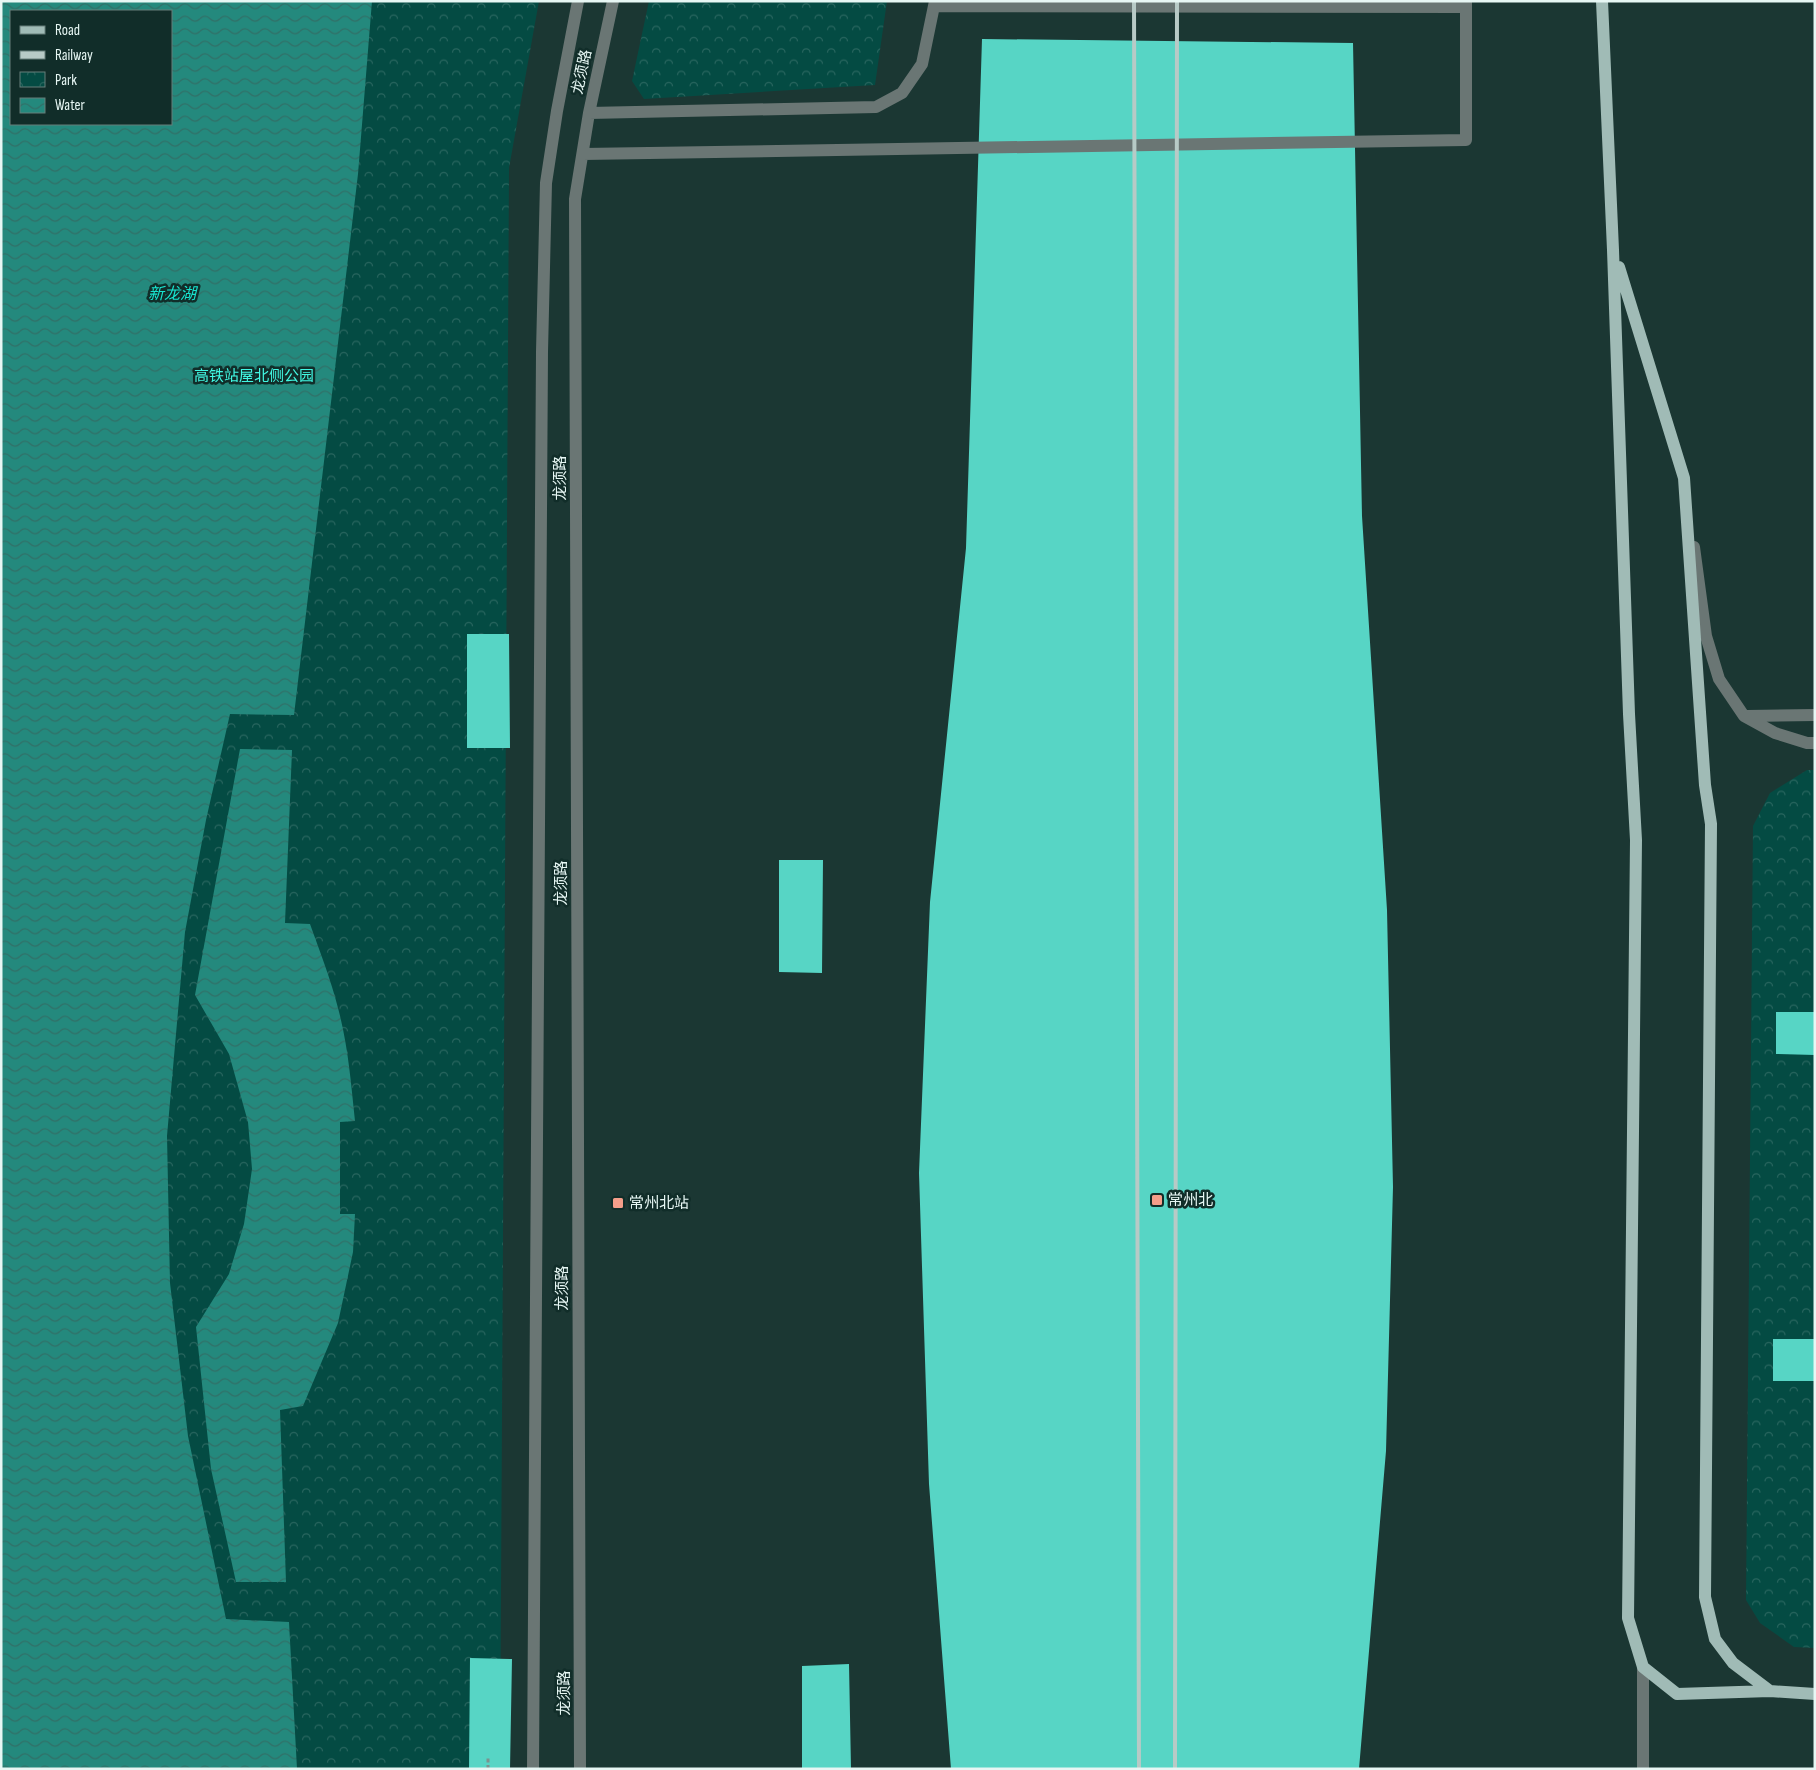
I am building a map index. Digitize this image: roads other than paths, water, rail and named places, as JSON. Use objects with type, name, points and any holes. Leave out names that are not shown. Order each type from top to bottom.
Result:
[{"type":"main road","points":[[1602,1],[1613,250],[1629,714],[1636,840],[1628,1618],[1644,1667],[1677,1694],[1770,1691],[1815,1694]]},
{"type":"main road","points":[[1613,250],[1684,478],[1705,785],[1711,824],[1705,1597],[1715,1639],[1733,1663],[1770,1691]]},
{"type":"street","name":"龙须路","points":[[533,1769],[542,352],[546,183],[557,111],[578,1]]},
{"type":"street","name":"龙须路","points":[[580,1769],[575,199],[613,1]]},
{"type":"street","points":[[583,154],[1466,140],[1466,4],[935,4],[922,64],[902,94],[876,107],[590,113]]},
{"type":"street","points":[[1684,478],[1706,636],[1720,679],[1744,716],[1775,733],[1807,743],[1815,743]]},
{"type":"street","points":[[1744,716],[1815,715]]},
{"type":"street","points":[[1643,1769],[1644,1667]]},
{"type":"water","name":"新龙湖","points":[[1,1],[372,1],[358,174],[294,715],[230,714],[206,820],[185,932],[167,1136],[170,1283],[188,1436],[226,1619],[289,1622],[297,1769],[1,1769]]},
{"type":"water","points":[[240,749],[292,750],[285,923],[310,924],[325,966],[344,1036],[355,1121],[340,1122],[340,1214],[355,1214],[353,1252],[338,1323],[303,1406],[280,1410],[286,1582],[236,1582],[211,1469],[196,1327],[229,1274],[244,1224],[252,1169],[248,1122],[229,1054],[195,995]]},
{"type":"railway","points":[[1134,1],[1139,1769]]},
{"type":"railway","points":[[1175,1769],[1177,1]]},
{"type":"place","name":"常州北","points":[[1157,1200]]},
{"type":"place","name":"常州北站","points":[[618,1203]]},
{"type":"park label","name":"高铁站屋北侧公园","points":[[254,376]]}]
